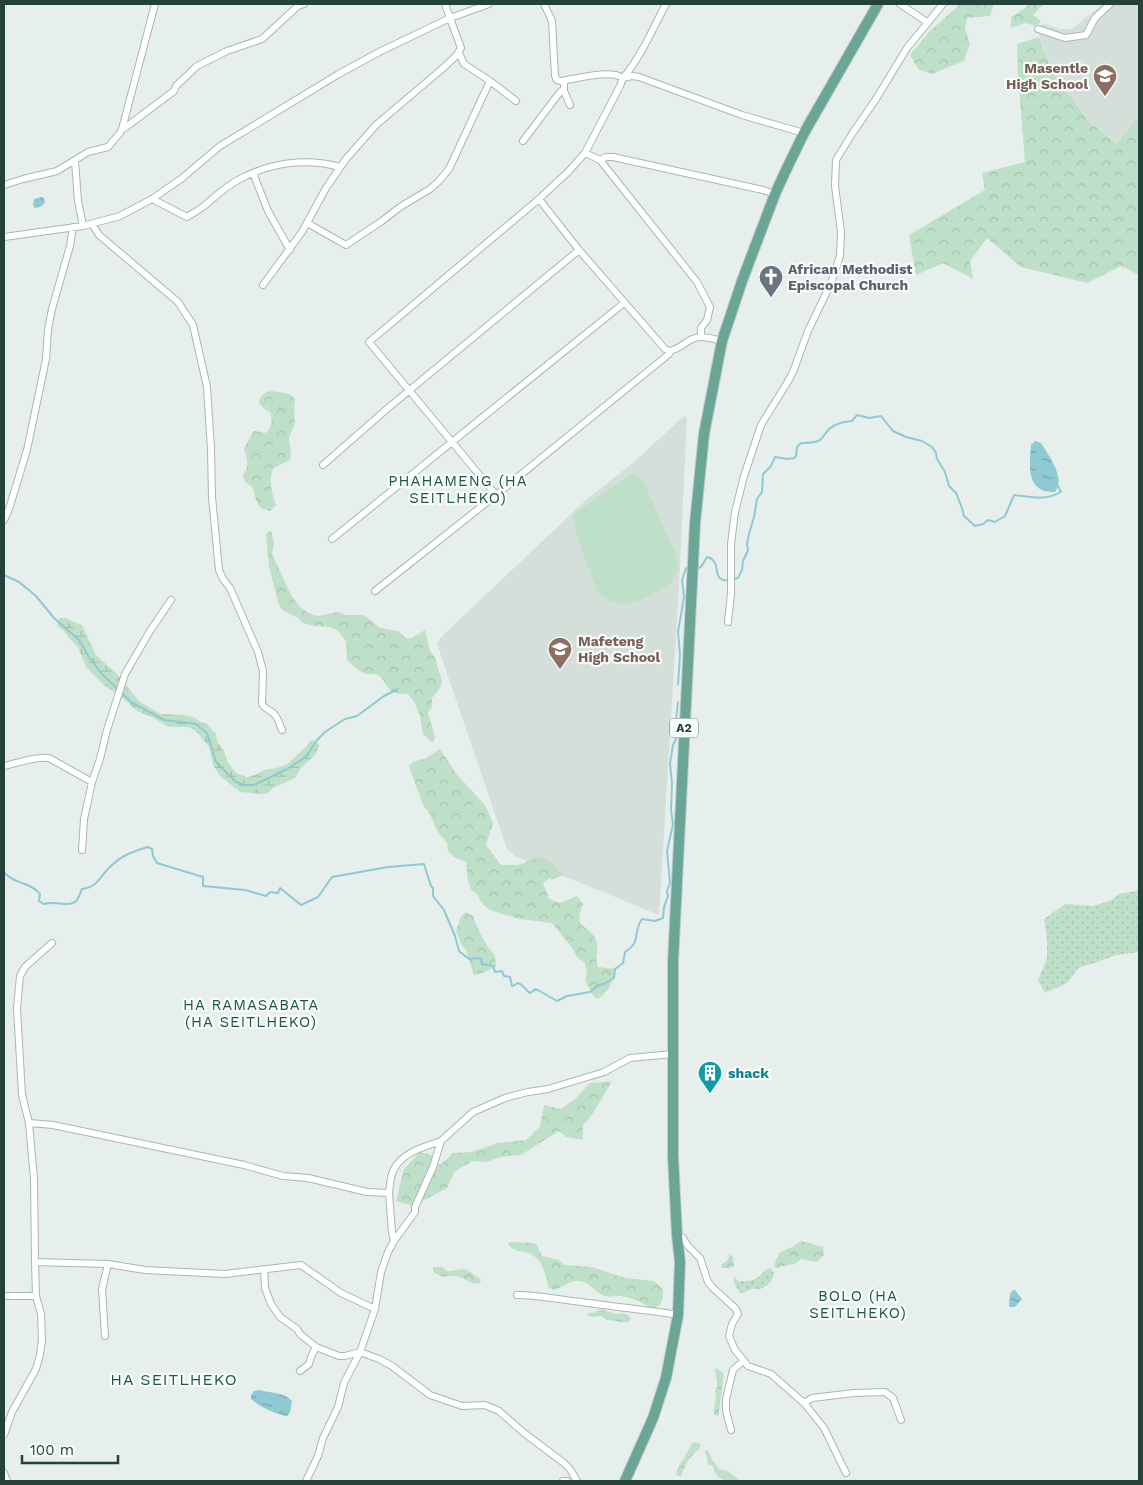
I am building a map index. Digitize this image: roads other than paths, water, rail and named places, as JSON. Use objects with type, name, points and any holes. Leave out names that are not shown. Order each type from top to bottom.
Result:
[{"type":"main road","name":"A2","points":[[625,1481],[653,1418],[666,1378],[678,1315],[680,1262],[673,1156],[673,962],[695,523],[704,434],[722,341],[742,281],[776,194],[804,133],[878,4]]},
{"type":"street","points":[[4,185],[57,171],[88,152],[108,147],[120,133],[155,4]]},
{"type":"street","points":[[122,128],[126,127],[174,91],[176,86],[197,66],[227,51],[262,39],[298,6],[304,4]]},
{"type":"street","points":[[263,285],[290,250],[340,167],[376,125],[442,69],[459,52],[461,48],[445,4]]},
{"type":"street","points":[[4,237],[83,226],[120,216],[152,199],[181,179],[220,146],[320,85],[379,52],[450,18],[489,4]]},
{"type":"street","points":[[544,4],[552,21],[555,76],[557,80],[608,74],[617,74],[623,78],[639,77],[742,115],[804,133]]},
{"type":"street","points":[[496,495],[369,342],[569,172],[585,153],[623,78],[633,64],[666,4]]},
{"type":"street","points":[[900,4],[927,22]]},
{"type":"street","points":[[728,622],[735,512],[744,476],[761,425],[788,384],[808,330],[838,266],[840,232],[835,186],[836,160],[907,48],[943,4]]},
{"type":"street","points":[[1038,29],[1065,38],[1086,36],[1095,18],[1110,4]]},
{"type":"street","points":[[459,52],[464,64],[516,101]]},
{"type":"street","points":[[564,80],[564,90],[570,105]]},
{"type":"street","points":[[307,223],[346,245],[400,207],[430,189],[449,168],[490,81]]},
{"type":"street","points":[[523,141],[561,91],[564,90]]},
{"type":"street","points":[[585,153],[600,160],[697,282],[710,307],[707,320],[701,328],[701,336]]},
{"type":"street","points":[[600,160],[606,157],[613,157],[776,194]]},
{"type":"street","points":[[75,160],[78,201],[83,226]]},
{"type":"street","points":[[152,199],[187,217],[202,208],[237,180],[283,163],[311,162],[340,167]]},
{"type":"street","points":[[253,173],[268,212],[290,250]]},
{"type":"street","points":[[539,199],[624,303],[665,349],[670,352]]},
{"type":"street","points":[[92,224],[99,235],[178,302],[193,325],[207,387],[212,497],[219,570],[258,652],[263,671],[262,704],[264,708],[273,713],[278,719],[282,730]]},
{"type":"street","points":[[4,520],[27,450],[46,359],[50,322],[70,246],[73,227]]},
{"type":"street","points":[[323,465],[579,250]]},
{"type":"street","points":[[332,539],[624,303]]},
{"type":"street","points":[[375,591],[589,420],[670,352],[690,339],[701,336],[722,341]]},
{"type":"street","points":[[82,850],[84,819],[92,782],[125,674],[171,600]]},
{"type":"street","points":[[4,766],[42,756],[92,782]]},
{"type":"street","points":[[4,1435],[12,1412],[36,1369],[42,1340],[41,1314],[36,1296],[34,1188],[29,1123],[22,1095],[18,1036],[17,1008],[20,976],[25,967],[52,943]]},
{"type":"street","points":[[394,1241],[389,1193],[393,1170],[402,1158],[416,1150],[441,1141],[474,1112],[505,1098],[548,1089],[596,1075],[630,1058],[673,1054]]},
{"type":"street","points":[[29,1123],[70,1128],[244,1165],[283,1176],[308,1178],[366,1192],[389,1193]]},
{"type":"street","points":[[306,1481],[338,1407],[344,1383],[360,1352],[375,1310],[381,1272],[388,1252],[415,1212],[415,1207],[437,1157],[441,1141]]},
{"type":"street","points":[[677,1235],[683,1238],[700,1258],[708,1282],[736,1309],[738,1314],[732,1324],[729,1336],[735,1350],[748,1366],[771,1374],[804,1403],[824,1428],[846,1473]]},
{"type":"street","points":[[35,1262],[108,1264],[146,1270],[225,1274],[301,1265],[341,1293],[375,1310]]},
{"type":"street","points":[[105,1336],[102,1288],[108,1264]]},
{"type":"street","points":[[264,1269],[265,1288],[271,1304],[280,1317],[297,1329],[300,1334],[316,1347],[339,1356],[360,1352],[379,1358],[430,1395],[462,1406],[485,1405],[499,1411],[524,1433],[564,1463],[570,1469],[576,1481]]},
{"type":"street","points":[[517,1295],[551,1297],[678,1315]]},
{"type":"street","points":[[4,1296],[36,1296]]},
{"type":"street","points":[[300,1371],[309,1364],[316,1347]]},
{"type":"street","points":[[731,1430],[726,1411],[726,1398],[733,1370],[743,1361]]},
{"type":"street","points":[[804,1403],[812,1398],[884,1392],[893,1398],[901,1420]]},
{"type":"street","points":[[4,1473],[7,1481]]},
{"type":"water","points":[[42,197],[45,200],[44,204],[35,208],[33,205],[34,199]]},
{"type":"water","points":[[1035,441],[1041,443],[1058,474],[1058,486],[1055,492],[1041,490],[1031,477],[1031,445]]},
{"type":"water","points":[[1013,1290],[1022,1299],[1015,1307],[1010,1307],[1010,1294]]},
{"type":"water","points":[[260,1390],[281,1394],[292,1401],[290,1412],[287,1416],[268,1410],[251,1399],[254,1391]]},
{"type":"waterway","points":[[734,579],[738,578],[742,570],[743,561],[748,550],[747,544],[757,499],[762,492],[763,474],[771,466],[775,457],[794,458],[797,447],[801,443],[818,441],[832,427],[840,423],[852,421],[857,415],[869,418],[881,416],[893,431],[922,441],[932,447],[945,472],[949,486],[956,493],[964,516],[975,526],[983,524],[988,520],[995,522],[1005,516],[1014,495],[1038,498],[1049,497],[1061,492],[1058,486]]},
{"type":"waterway","points":[[698,568],[701,567],[707,557],[715,563],[720,578],[729,580]]},
{"type":"waterway","points":[[678,684],[680,655],[678,632],[684,597],[682,580],[686,568]]},
{"type":"waterway","points":[[4,575],[19,582],[36,596],[54,618],[79,640],[101,673],[131,702],[164,720],[196,724],[207,733],[216,762],[236,782],[244,785],[254,785],[287,769],[306,757],[317,740],[325,732],[345,719],[357,716],[384,696],[398,689]]},
{"type":"waterway","points":[[4,872],[12,879],[36,890],[40,894],[39,901],[44,904],[70,904],[77,900],[82,889],[96,883],[120,859],[148,847],[152,849],[157,863],[203,877],[203,886],[245,890],[266,896],[270,892],[278,893],[280,888],[301,905],[318,897],[332,877],[388,867],[424,864],[433,888],[433,896],[444,910],[459,951],[469,959],[481,959],[482,964],[493,966],[495,972],[502,971],[504,976],[510,977],[512,986],[518,983],[530,993],[536,989],[557,1001],[567,996],[590,992],[599,985],[614,978],[615,969],[623,963],[625,952],[635,941],[642,919],[655,921],[663,918],[670,883],[667,851],[673,824],[670,763],[673,745],[678,735],[676,719],[678,702]]},
{"type":"place","name":"Masentle High School","points":[[1105,97]]},
{"type":"place","name":"African Methodist Episcopal Church","points":[[771,298]]},
{"type":"place","name":"Mafeteng High School","points":[[560,670]]},
{"type":"place","name":"shack","points":[[710,1094]]},
{"type":"district","name":"PHAHAMENG (HA SEITLHEKO)","points":[[458,490]]},
{"type":"district","name":"HA RAMASABATA (HA SEITLHEKO)","points":[[251,1014]]},
{"type":"district","name":"BOLO (HA SEITLHEKO)","points":[[858,1304]]},
{"type":"district","name":"HA SEITLHEKO","points":[[174,1379]]}]
